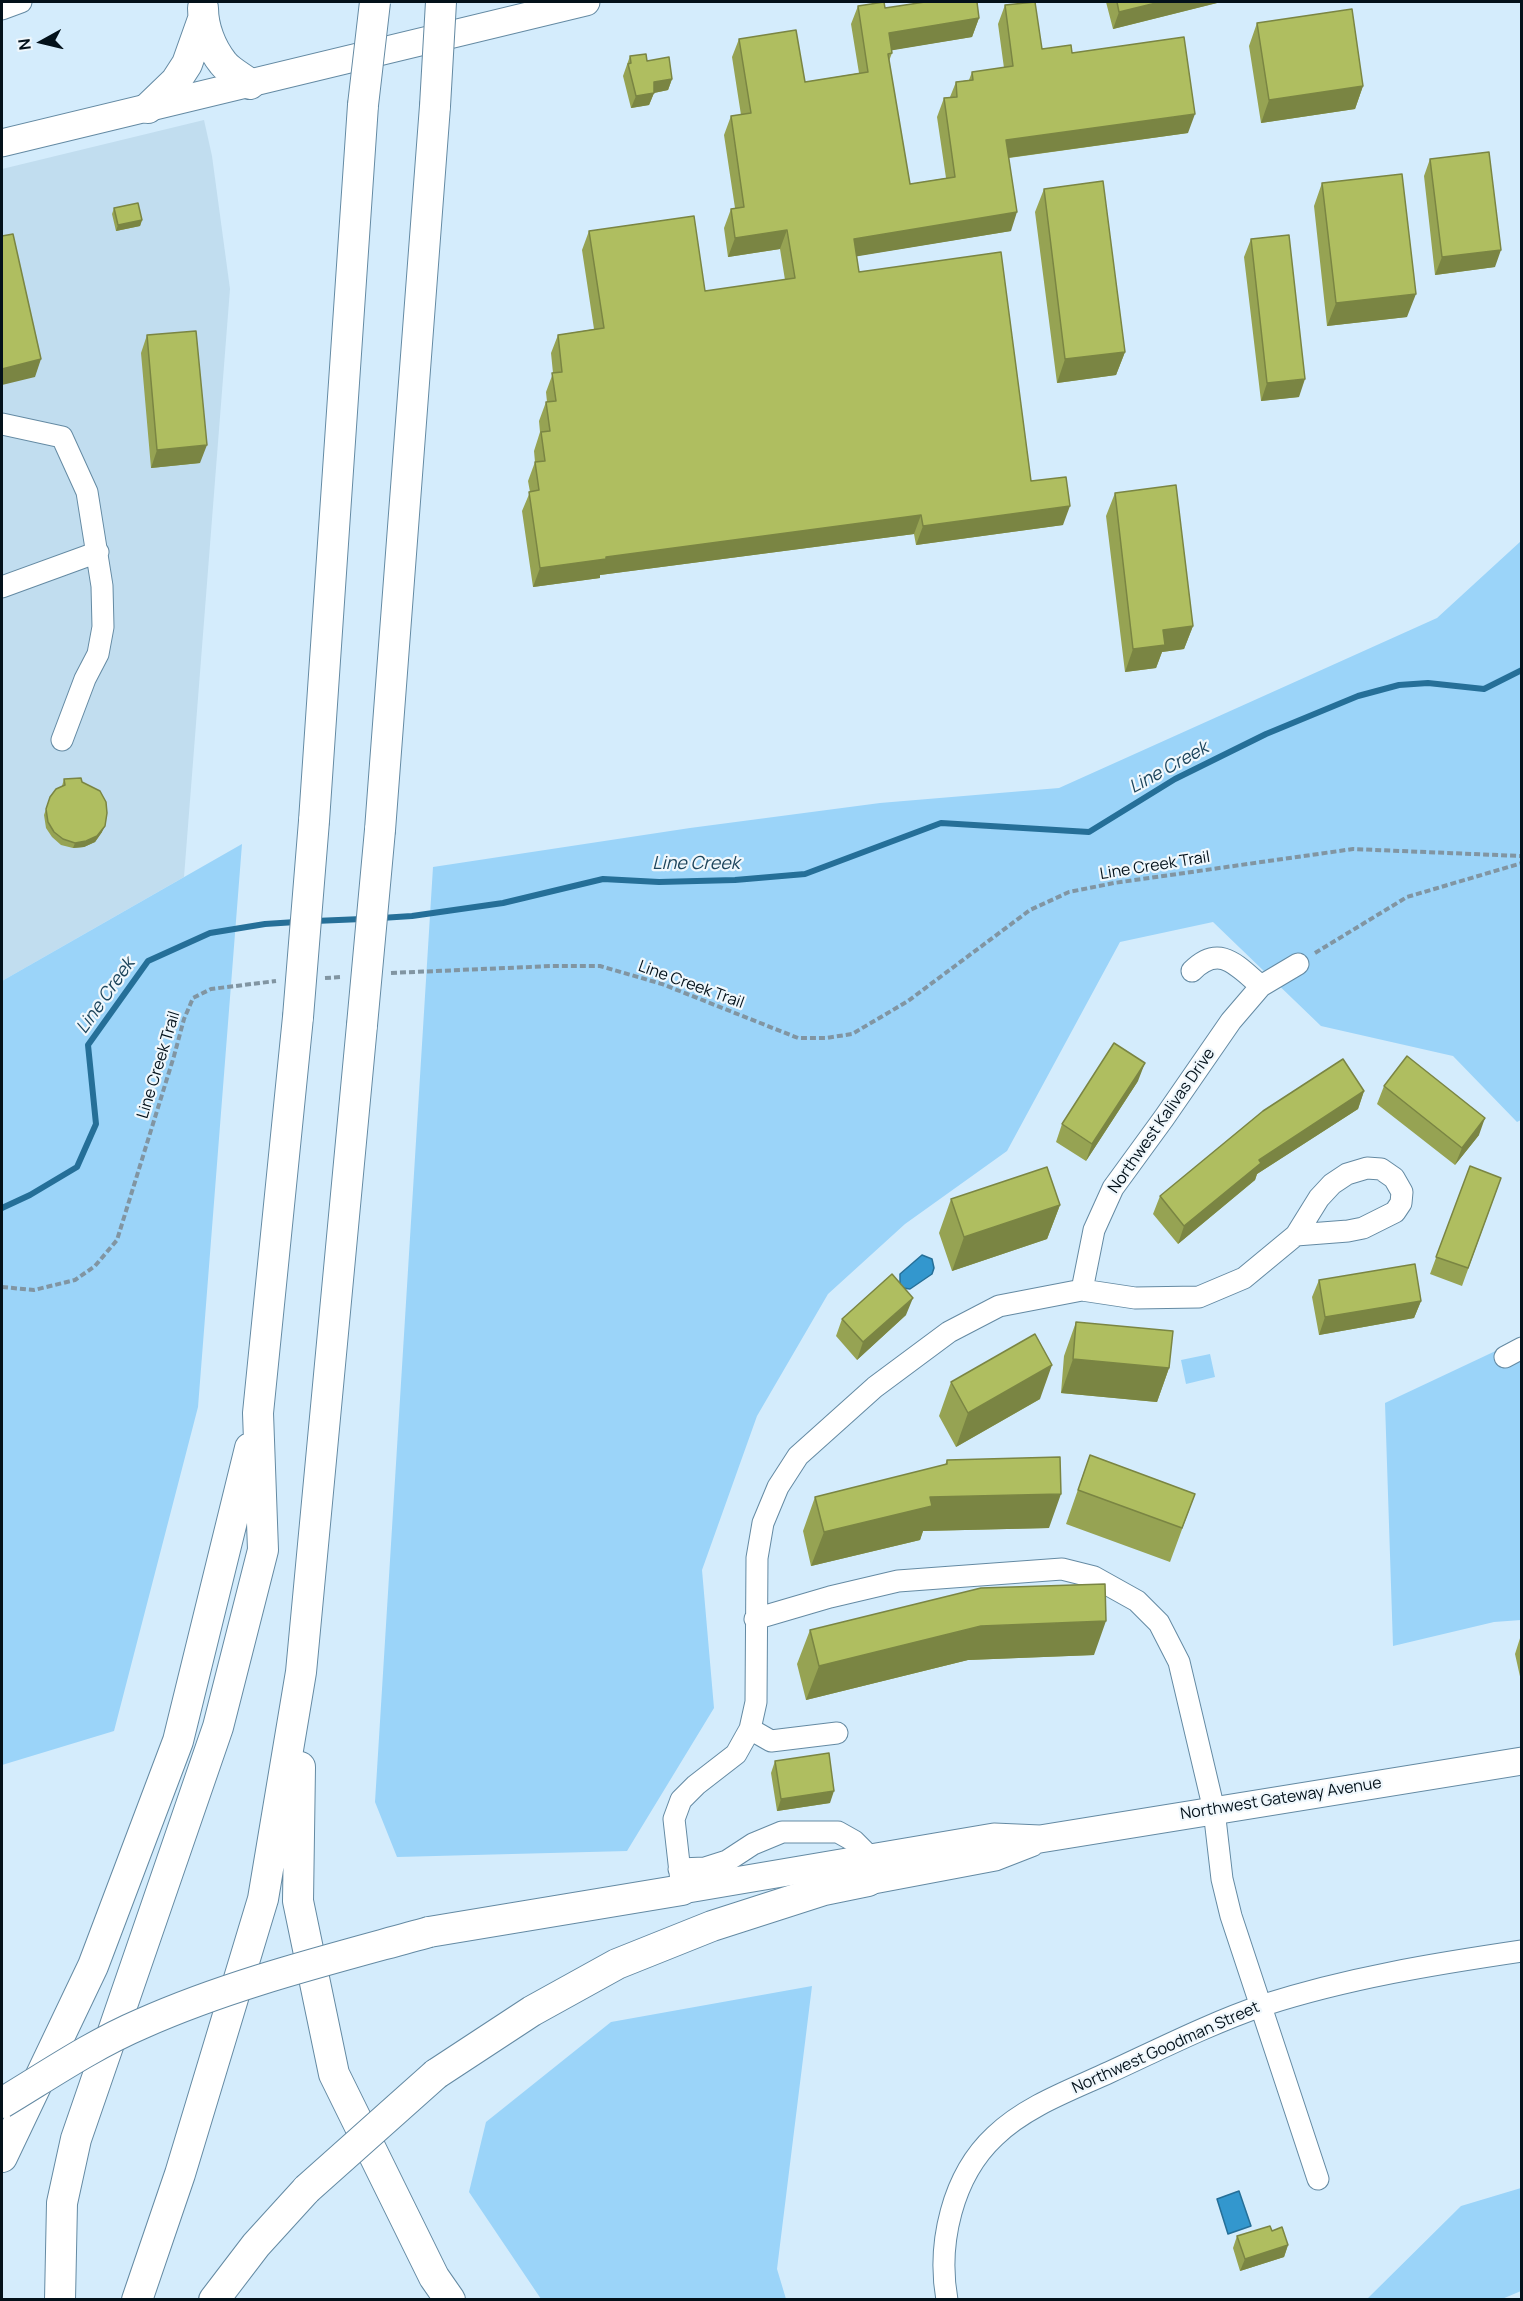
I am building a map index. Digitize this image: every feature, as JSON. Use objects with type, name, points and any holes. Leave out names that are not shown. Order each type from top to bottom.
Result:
[{"type":"highway","points":[[60,2300],[62,2203],[76,2139],[218,1727],[263,1550],[258,1413],[298,1017],[314,821],[363,105],[375,2]]},
{"type":"highway","points":[[137,2300],[180,2175],[263,1899],[301,1672],[380,830],[441,2]]},
{"type":"highway","points":[[203,10],[208,37],[223,63],[250,84]]},
{"type":"highway","points":[[148,108],[176,81],[187,64],[203,10]]},
{"type":"highway","points":[[2,2157],[93,1966],[178,1741],[258,1413]]},
{"type":"highway","points":[[301,1672],[298,1901],[334,2074],[434,2277],[450,2300]]},
{"type":"highway","points":[[214,2300],[256,2245],[307,2189],[436,2074],[532,2011],[617,1964],[712,1926],[824,1890],[870,1870]]},
{"type":"highway","points":[[2,2103],[61,2067],[139,2025],[179,2008],[264,1978],[429,1932],[680,1880]]},
{"type":"main road","points":[[2,143],[586,2]]},
{"type":"main road","name":"Northwest Gateway Avenue","points":[[680,1880],[870,1870],[995,1857],[1040,1839],[1521,1761]]},
{"type":"street","points":[[2,9],[21,2]]},
{"type":"street","points":[[2,424],[62,437],[87,492],[98,552],[103,627],[98,654],[62,740]]},
{"type":"street","points":[[2,588],[98,552]]},
{"type":"street","points":[[1192,971],[1201,962],[1221,957],[1233,963],[1261,986]]},
{"type":"street","name":"Northwest Kalivas Drive","points":[[1083,1290],[1094,1230],[1113,1188],[1188,1085],[1231,1021],[1261,986],[1298,964]]},
{"type":"street","points":[[870,1870],[854,1841],[838,1832],[782,1832],[753,1844],[727,1861],[680,1880],[674,1819],[681,1800],[696,1785],[736,1754],[750,1729],[756,1702],[757,1558],[763,1523],[777,1487],[798,1456],[875,1387],[949,1332],[999,1306],[1083,1290],[1135,1298],[1199,1297],[1244,1278],[1296,1235],[1319,1198],[1332,1184],[1347,1174],[1367,1168],[1381,1169],[1394,1178],[1402,1192],[1401,1203],[1395,1212],[1362,1228],[1296,1235]]},
{"type":"street","points":[[755,1619],[830,1597],[898,1581],[1062,1569],[1094,1577],[1137,1601],[1159,1623],[1179,1662],[1214,1810],[1222,1879],[1231,1916],[1318,2180]]},
{"type":"street","points":[[750,1729],[771,1741],[837,1733]]},
{"type":"street","name":"Northwest Goodman Street","points":[[947,2300],[945,2237],[964,2178],[977,2156],[994,2136],[1035,2107],[1177,2041],[1261,2006],[1310,1991],[1389,1972],[1521,1951]]},
{"type":"path","name":"Line Creek Trail","points":[[386,974],[600,966],[662,984],[798,1038],[826,1038],[852,1034],[892,1010],[1030,910],[1069,892],[1114,883],[1353,849],[1521,856]]},
{"type":"path","points":[[1298,964],[1407,897],[1521,863]]},
{"type":"path","points":[[318,978],[352,976]]},
{"type":"path","name":"Line Creek Trail","points":[[2,1287],[34,1290],[75,1280],[95,1266],[117,1240],[184,1018],[193,998],[211,989],[238,984],[284,981]]},
{"type":"shaded area","points":[[204,120],[212,156],[230,289],[184,877],[2,981],[2,169]]},
{"type":"shaded area","points":[[1521,541],[1521,1120],[1517,1122],[1453,1056],[1321,1026],[1213,922],[1120,942],[1007,1151],[905,1224],[828,1294],[757,1416],[702,1570],[714,1708],[627,1851],[397,1857],[375,1802],[433,867],[690,828],[880,803],[1059,788],[1437,618]]},
{"type":"shaded area","points":[[242,844],[198,1407],[114,1731],[2,1765],[2,981]]},
{"type":"shaded area","points":[[922,1255],[932,1259],[934,1268],[932,1274],[910,1289],[903,1288],[900,1284],[900,1274]]},
{"type":"shaded area","points":[[1521,1339],[1521,1620],[1494,1622],[1393,1646],[1385,1403]]},
{"type":"shaded area","points":[[1210,1354],[1215,1377],[1186,1384],[1181,1360]]},
{"type":"shaded area","points":[[812,1986],[777,2269],[786,2299],[541,2299],[469,2192],[486,2122],[611,2022]]},
{"type":"shaded area","points":[[1521,2188],[1521,2291],[1502,2299],[1367,2299],[1461,2206]]},
{"type":"shaded area","points":[[1239,2191],[1251,2226],[1228,2234],[1217,2199]]},
{"type":"building","points":[[884,2],[885,8],[925,2],[977,2],[979,18],[889,33],[892,53],[888,54],[910,184],[955,177],[944,98],[957,97],[956,82],[973,80],[972,72],[1013,66],[1005,5],[1035,2],[1042,49],[1071,45],[1072,53],[1184,37],[1195,114],[1006,140],[1017,212],[854,239],[859,272],[1001,252],[1031,481],[1066,477],[1070,506],[923,526],[921,515],[606,557],[606,559],[540,568],[529,492],[539,490],[535,462],[545,461],[541,432],[550,431],[546,402],[556,401],[552,373],[562,372],[558,335],[604,328],[589,231],[694,216],[705,291],[795,278],[787,230],[735,238],[731,209],[744,207],[731,116],[751,113],[739,39],[796,30],[805,82],[868,72],[858,6]]},
{"type":"building","points":[[1117,2],[1160,2],[1119,12]]},
{"type":"building","points":[[1352,9],[1363,86],[1269,100],[1257,23]]},
{"type":"building","points":[[646,54],[647,61],[669,57],[672,79],[654,82],[654,93],[636,96],[628,64],[631,63],[630,56]]},
{"type":"building","points":[[1489,152],[1501,250],[1442,257],[1430,159]]},
{"type":"building","points":[[1402,174],[1416,294],[1336,303],[1322,183]]},
{"type":"building","points":[[1103,181],[1125,352],[1065,359],[1044,189]]},
{"type":"building","points":[[138,203],[142,220],[118,225],[114,208]]},
{"type":"building","points":[[13,234],[41,359],[2,369],[2,236]]},
{"type":"building","points":[[1289,235],[1305,379],[1267,383],[1251,239]]},
{"type":"building","points":[[196,331],[207,445],[157,450],[147,335]]},
{"type":"building","points":[[1176,485],[1193,626],[1163,630],[1165,645],[1133,649],[1115,493]]},
{"type":"building","points":[[81,778],[82,782],[100,791],[106,802],[107,813],[105,826],[97,836],[75,843],[63,839],[54,832],[48,822],[46,809],[56,789],[65,785],[64,779]]},
{"type":"building","points":[[1114,1043],[1145,1063],[1092,1144],[1062,1124]]},
{"type":"building","points":[[1407,1056],[1485,1118],[1462,1148],[1384,1086]]},
{"type":"building","points":[[1343,1059],[1364,1091],[1259,1160],[1261,1163],[1184,1226],[1160,1196],[1263,1111]]},
{"type":"building","points":[[1470,1166],[1501,1178],[1468,1268],[1436,1257]]},
{"type":"building","points":[[1047,1167],[1060,1205],[964,1237],[951,1199]]},
{"type":"building","points":[[1415,1264],[1421,1301],[1325,1317],[1319,1280]]},
{"type":"building","points":[[892,1274],[913,1298],[863,1342],[842,1319]]},
{"type":"building","points":[[1076,1322],[1173,1331],[1169,1368],[1073,1359]]},
{"type":"building","points":[[1035,1334],[1052,1365],[968,1413],[951,1382]]},
{"type":"building","points":[[1090,1455],[1195,1494],[1182,1528],[1078,1490]]},
{"type":"building","points":[[1060,1457],[1061,1494],[930,1497],[932,1506],[824,1532],[815,1497],[947,1464],[947,1460]]},
{"type":"building","points":[[1105,1584],[1106,1621],[981,1626],[819,1666],[810,1630],[981,1588]]},
{"type":"building","points":[[829,1753],[834,1791],[781,1799],[775,1761]]},
{"type":"building","points":[[1270,2226],[1272,2231],[1282,2227],[1288,2245],[1245,2259],[1237,2236]]},
{"type":"waterway","name":"Line Creek","points":[[381,918],[503,903],[603,879],[659,882],[735,880],[805,874],[941,823],[1089,832],[1175,779],[1266,734],[1358,696],[1399,685],[1428,683],[1484,689],[1522,670]]},
{"type":"waterway","name":"Line Creek","points":[[315,921],[362,919]]},
{"type":"waterway","name":"Line Creek","points":[[2,1208],[30,1195],[77,1167],[96,1124],[88,1045],[148,961],[210,933],[265,924],[296,922]]}]
